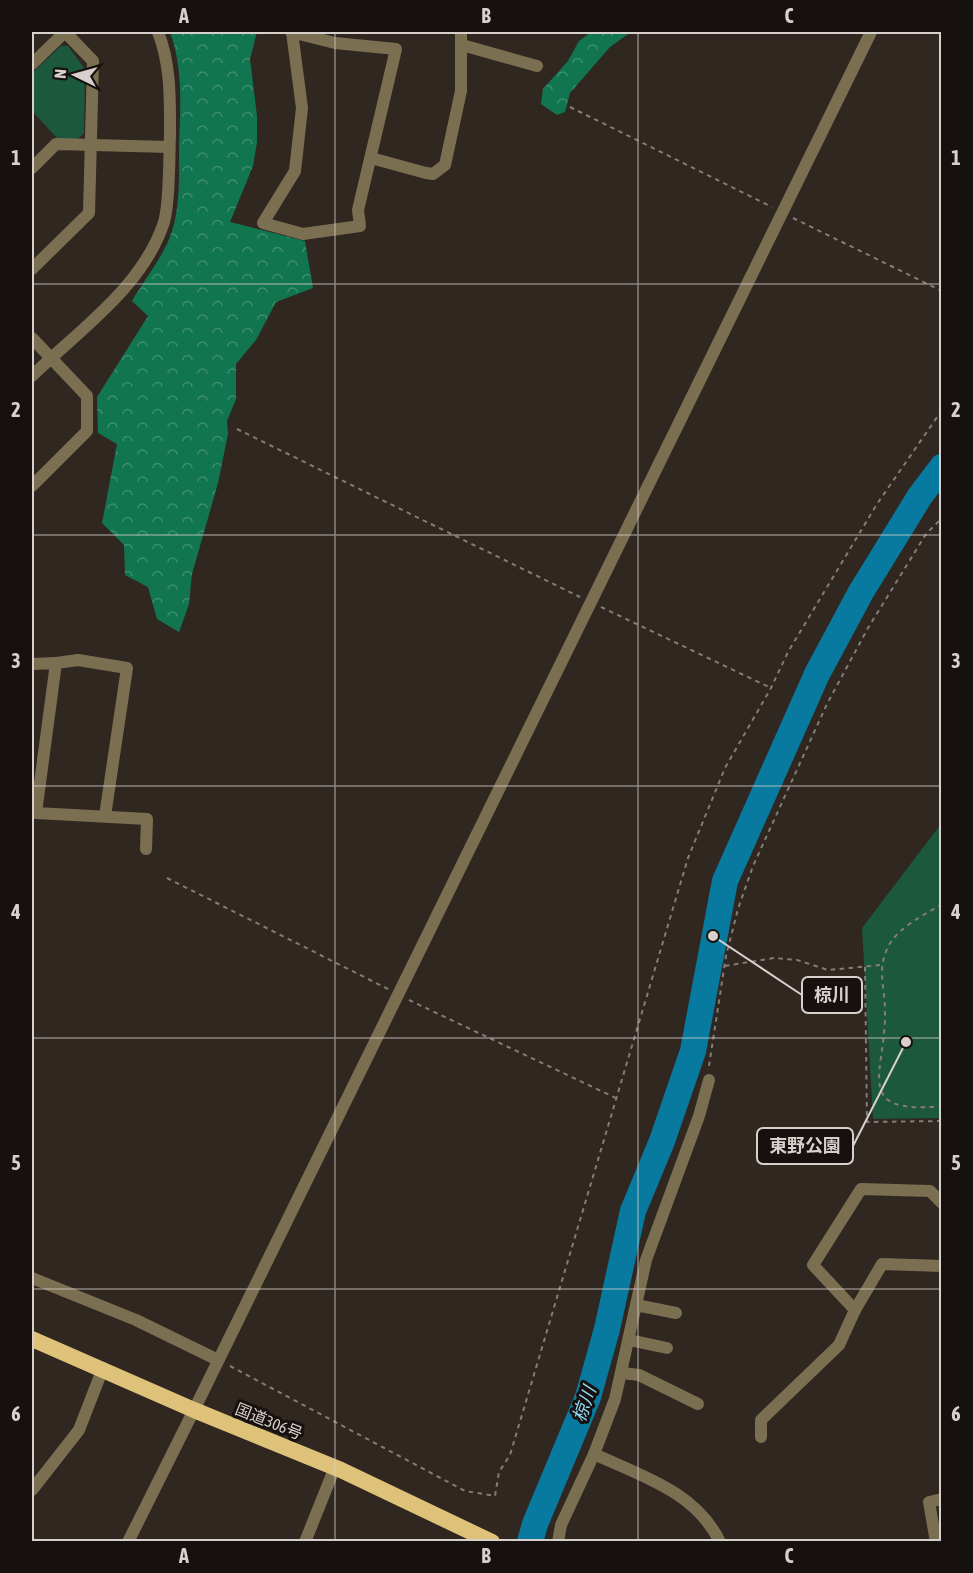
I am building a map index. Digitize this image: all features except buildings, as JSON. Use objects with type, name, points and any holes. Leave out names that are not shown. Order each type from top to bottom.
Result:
[{"type":"highway","name":"国道306号","points":[[32,1339],[103,1368],[194,1410],[334,1467],[490,1540]]},
{"type":"street","points":[[32,64],[65,32],[93,62],[89,213],[32,269]]},
{"type":"street","points":[[32,376],[123,290],[154,247],[165,219],[170,147],[168,70],[158,32]]},
{"type":"street","points":[[291,32],[335,43],[396,49],[358,210],[360,226],[303,234],[262,223],[295,171],[302,108],[291,32]]},
{"type":"street","points":[[370,158],[433,174],[445,165],[461,91],[461,32]]},
{"type":"street","points":[[128,1542],[871,32]]},
{"type":"street","points":[[462,45],[537,66]]},
{"type":"street","points":[[32,168],[56,144],[170,147]]},
{"type":"street","points":[[32,338],[87,396],[87,431],[32,486]]},
{"type":"street","points":[[32,664],[78,660],[127,668],[105,816]]},
{"type":"street","points":[[56,663],[34,813],[147,819],[146,849]]},
{"type":"street","points":[[558,1542],[561,1525],[594,1454],[622,1372],[651,1243],[699,1116],[709,1080]]},
{"type":"street","points":[[855,1310],[813,1266],[861,1189],[930,1191],[942,1203]]},
{"type":"street","points":[[761,1437],[761,1420],[839,1346],[855,1310],[882,1264],[942,1266]]},
{"type":"street","points":[[32,1278],[136,1320],[218,1360]]},
{"type":"street","points":[[636,1305],[676,1313]]},
{"type":"street","points":[[629,1340],[667,1348]]},
{"type":"street","points":[[33,1484],[79,1430],[103,1368]]},
{"type":"street","points":[[622,1372],[639,1376],[698,1404]]},
{"type":"street","points":[[594,1454],[681,1495],[703,1515],[720,1542]]},
{"type":"street","points":[[305,1542],[334,1467]]},
{"type":"street","points":[[936,1542],[928,1502],[942,1499]]},
{"type":"path","points":[[570,107],[942,291]]},
{"type":"path","points":[[218,1360],[465,1491],[495,1496],[499,1472],[510,1455],[696,837],[725,768],[771,688],[788,652],[877,504],[942,410]]},
{"type":"path","points":[[237,429],[771,688]]},
{"type":"path","points":[[709,1080],[725,966],[746,884],[827,704],[868,628],[926,534],[942,518]]},
{"type":"path","points":[[167,878],[397,994],[618,1099]]},
{"type":"path","points":[[942,904],[916,919],[893,939],[881,966],[886,1014],[878,1074],[880,1089],[888,1100],[900,1107],[942,1106]]},
{"type":"path","points":[[725,966],[736,962],[774,958],[796,960],[828,970],[881,966]]},
{"type":"path","points":[[865,967],[867,1122],[942,1121]]},
{"type":"green space","points":[[170,32],[257,32],[250,59],[257,116],[257,142],[253,166],[230,222],[305,241],[313,288],[276,302],[256,340],[236,364],[236,399],[227,421],[228,434],[218,483],[192,574],[189,604],[179,632],[157,619],[148,587],[125,575],[124,545],[102,523],[117,444],[98,433],[97,397],[148,316],[132,301],[167,244],[176,215],[179,187],[180,90],[177,61]]},
{"type":"green space","points":[[591,32],[631,32],[610,47],[570,93],[565,112],[557,115],[541,104],[543,89],[568,61],[579,41]]},
{"type":"green space","points":[[61,46],[68,46],[85,69],[84,133],[77,140],[58,139],[32,111],[32,73]]},
{"type":"green space","points":[[941,824],[941,1118],[873,1119],[862,928]]},
{"type":"waterway","name":"椋川","points":[[530,1542],[535,1524],[588,1397],[607,1329],[633,1211],[662,1141],[693,1051],[725,881],[817,674],[861,592],[920,496],[942,467]]},
{"type":"place","name":"椋川","points":[[713,936]]},
{"type":"place","name":"東野公園","points":[[906,1042]]}]
